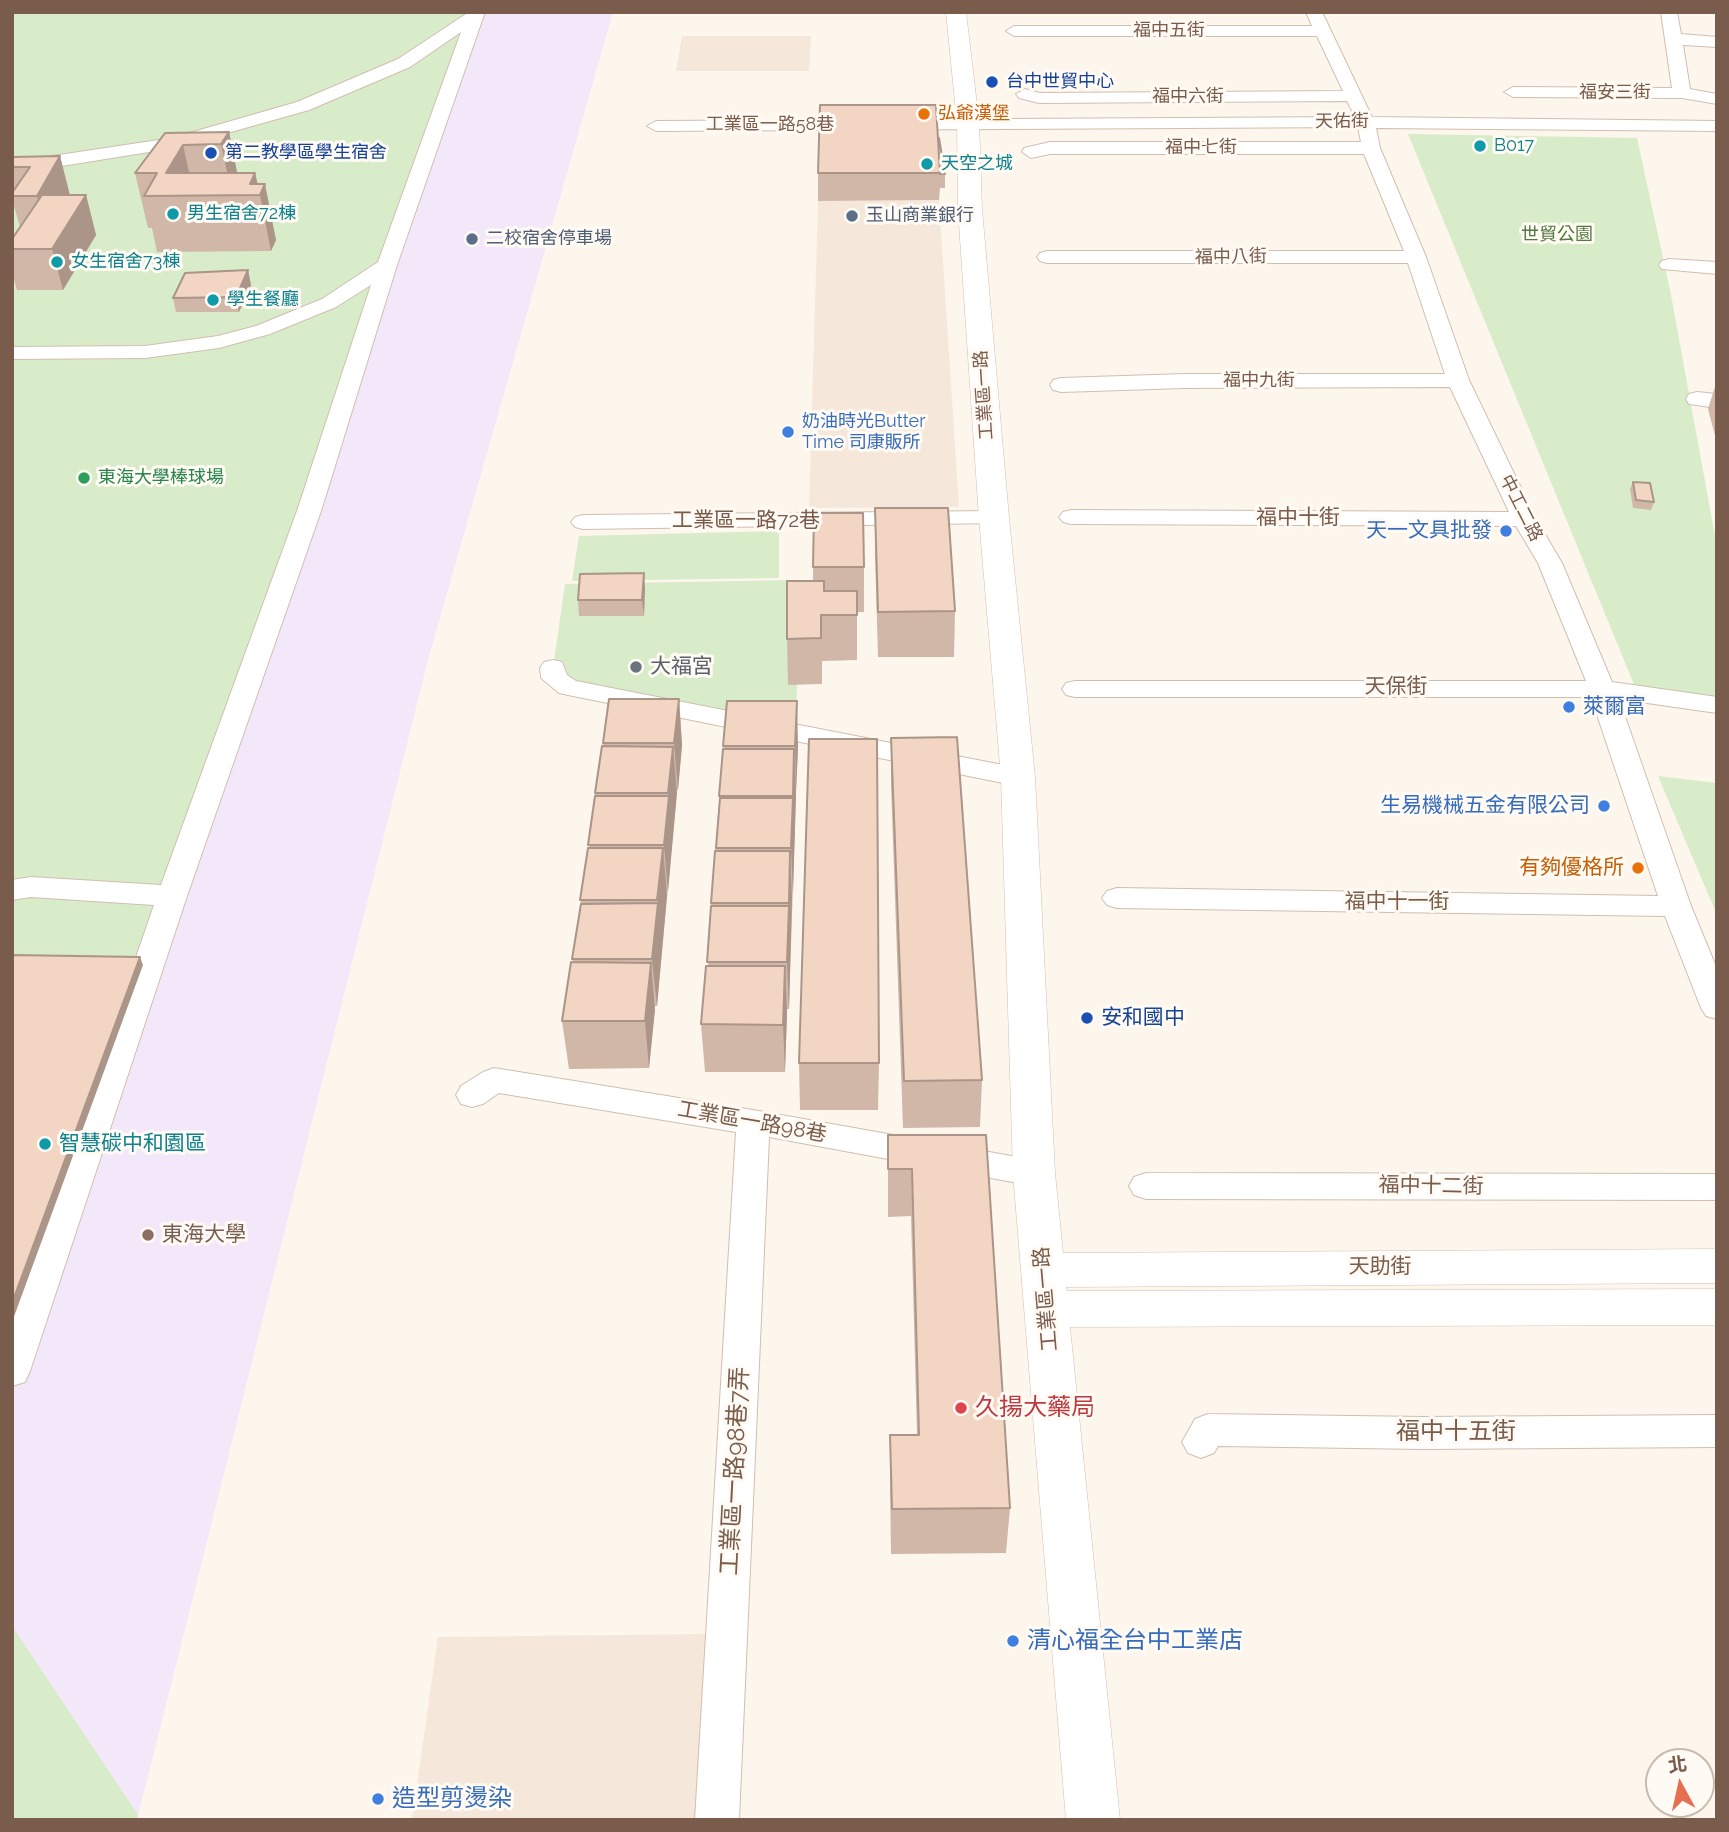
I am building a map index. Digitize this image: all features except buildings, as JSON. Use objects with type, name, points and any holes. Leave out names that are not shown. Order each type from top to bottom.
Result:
[{"type":"street","name":"工業區一路","points":[[956,12],[968,122],[971,223],[1018,778],[1034,1174],[1093,1820]]},
{"type":"street","points":[[1669,12],[1682,93]]},
{"type":"street","points":[[12,168],[174,144],[303,106],[404,63],[476,14]]},
{"type":"street","points":[[12,1371],[172,896],[310,508],[387,265],[476,14]]},
{"type":"street","name":"福中五街","points":[[1014,31],[1319,22]]},
{"type":"street","name":"中工二路","points":[[1319,22],[1366,122],[1371,148],[1416,257],[1458,380],[1524,519],[1550,563],[1602,689],[1676,906],[1717,1008]]},
{"type":"street","points":[[1675,39],[1717,42]]},
{"type":"street","name":"福安三街","points":[[1513,92],[1682,93],[1717,99]]},
{"type":"street","name":"福中六街","points":[[1025,94],[1040,98],[1352,96]]},
{"type":"street","name":"天佑街","points":[[968,122],[1366,122],[1717,126]]},
{"type":"street","name":"工業區一路58巷","points":[[656,125],[968,122]]},
{"type":"street","points":[[1653,144],[1690,144]]},
{"type":"street","name":"福中七街","points":[[1031,152],[1050,149],[1371,148]]},
{"type":"street","name":"福中八街","points":[[1047,257],[1416,257]]},
{"type":"street","points":[[12,353],[145,352],[219,342],[263,330],[329,303],[387,265]]},
{"type":"street","points":[[1669,265],[1717,268]]},
{"type":"street","name":"福中九街","points":[[1061,385],[1185,381],[1458,380]]},
{"type":"street","name":"福中十街","points":[[1071,517],[1524,519]]},
{"type":"street","name":"工業區一路72巷","points":[[583,522],[994,518]]},
{"type":"street","points":[[553,668],[554,678],[568,687],[1018,778]]},
{"type":"street","name":"天保街","points":[[1075,689],[1602,689],[1717,705]]},
{"type":"street","points":[[12,890],[35,887],[172,896]]},
{"type":"street","name":"福中十一街","points":[[1117,898],[1676,906]]},
{"type":"street","name":"工業區一路98巷","points":[[472,1095],[494,1080],[753,1122],[1034,1174]]},
{"type":"street","name":"工業區一路98巷7弄","points":[[718,1820],[753,1122]]},
{"type":"street","name":"福中十二街","points":[[1146,1186],[1717,1186]]},
{"type":"street","name":"天助街","points":[[1045,1289],[1717,1266]]},
{"type":"street","name":"天助街","points":[[1045,1289],[1717,1307]]},
{"type":"street","name":"福中十五街","points":[[1201,1442],[1208,1430],[1423,1433],[1717,1431]]},
{"type":"shaded area","name":"東海大學","points":[[12,12],[613,12],[429,656],[137,1820],[12,1820]]},
{"type":"shaded area","points":[[682,36],[811,36],[809,71],[676,71]]},
{"type":"shaded area","points":[[939,200],[959,507],[809,508],[818,201]]},
{"type":"shaded area","points":[[708,1634],[700,1820],[412,1820],[438,1637]]},
{"type":"green space","points":[[12,12],[477,12],[12,1346]]},
{"type":"green space","name":"世貿公園","points":[[1408,134],[1637,138],[1671,295],[1717,547],[1717,705],[1635,687]]},
{"type":"green space","points":[[779,531],[779,578],[572,581],[579,536]]},
{"type":"green space","points":[[799,580],[796,731],[568,687],[553,668],[565,584]]},
{"type":"green space","points":[[1658,776],[1717,783],[1717,915]]},
{"type":"green space","points":[[12,1626],[138,1815],[137,1820],[12,1820]]},
{"type":"place","name":"台中世貿中心","points":[[992,82]]},
{"type":"place","name":"弘爺漢堡","points":[[924,114]]},
{"type":"place","name":"B017","points":[[1480,146]]},
{"type":"place","name":"第二教學區學生宿舍","points":[[211,153]]},
{"type":"place","name":"天空之城","points":[[927,164]]},
{"type":"place","name":"男生宿舍72棟","points":[[173,214]]},
{"type":"place","name":"玉山商業銀行","points":[[852,216]]},
{"type":"place","name":"二校宿舍停車場","points":[[472,239]]},
{"type":"place","name":"女生宿舍73棟","points":[[57,262]]},
{"type":"place","name":"學生餐廳","points":[[213,300]]},
{"type":"place","name":"奶油時光Butter Time 司康販所","points":[[788,432]]},
{"type":"place","name":"東海大學棒球場","points":[[84,478]]},
{"type":"place","name":"天一文具批發","points":[[1506,531]]},
{"type":"place","name":"大福宮","points":[[636,667]]},
{"type":"place","name":"萊爾富","points":[[1569,707]]},
{"type":"place","name":"生易機械五金有限公司","points":[[1604,806]]},
{"type":"place","name":"有夠優格所","points":[[1638,868]]},
{"type":"place","name":"安和國中","points":[[1087,1018]]},
{"type":"place","name":"智慧碳中和園區","points":[[45,1144]]},
{"type":"place","name":"東海大學","points":[[148,1235]]},
{"type":"place","name":"久揚大藥局","points":[[961,1408]]},
{"type":"place","name":"清心福全台中工業店","points":[[1013,1641]]},
{"type":"place","name":"造型剪燙染","points":[[378,1799]]}]
